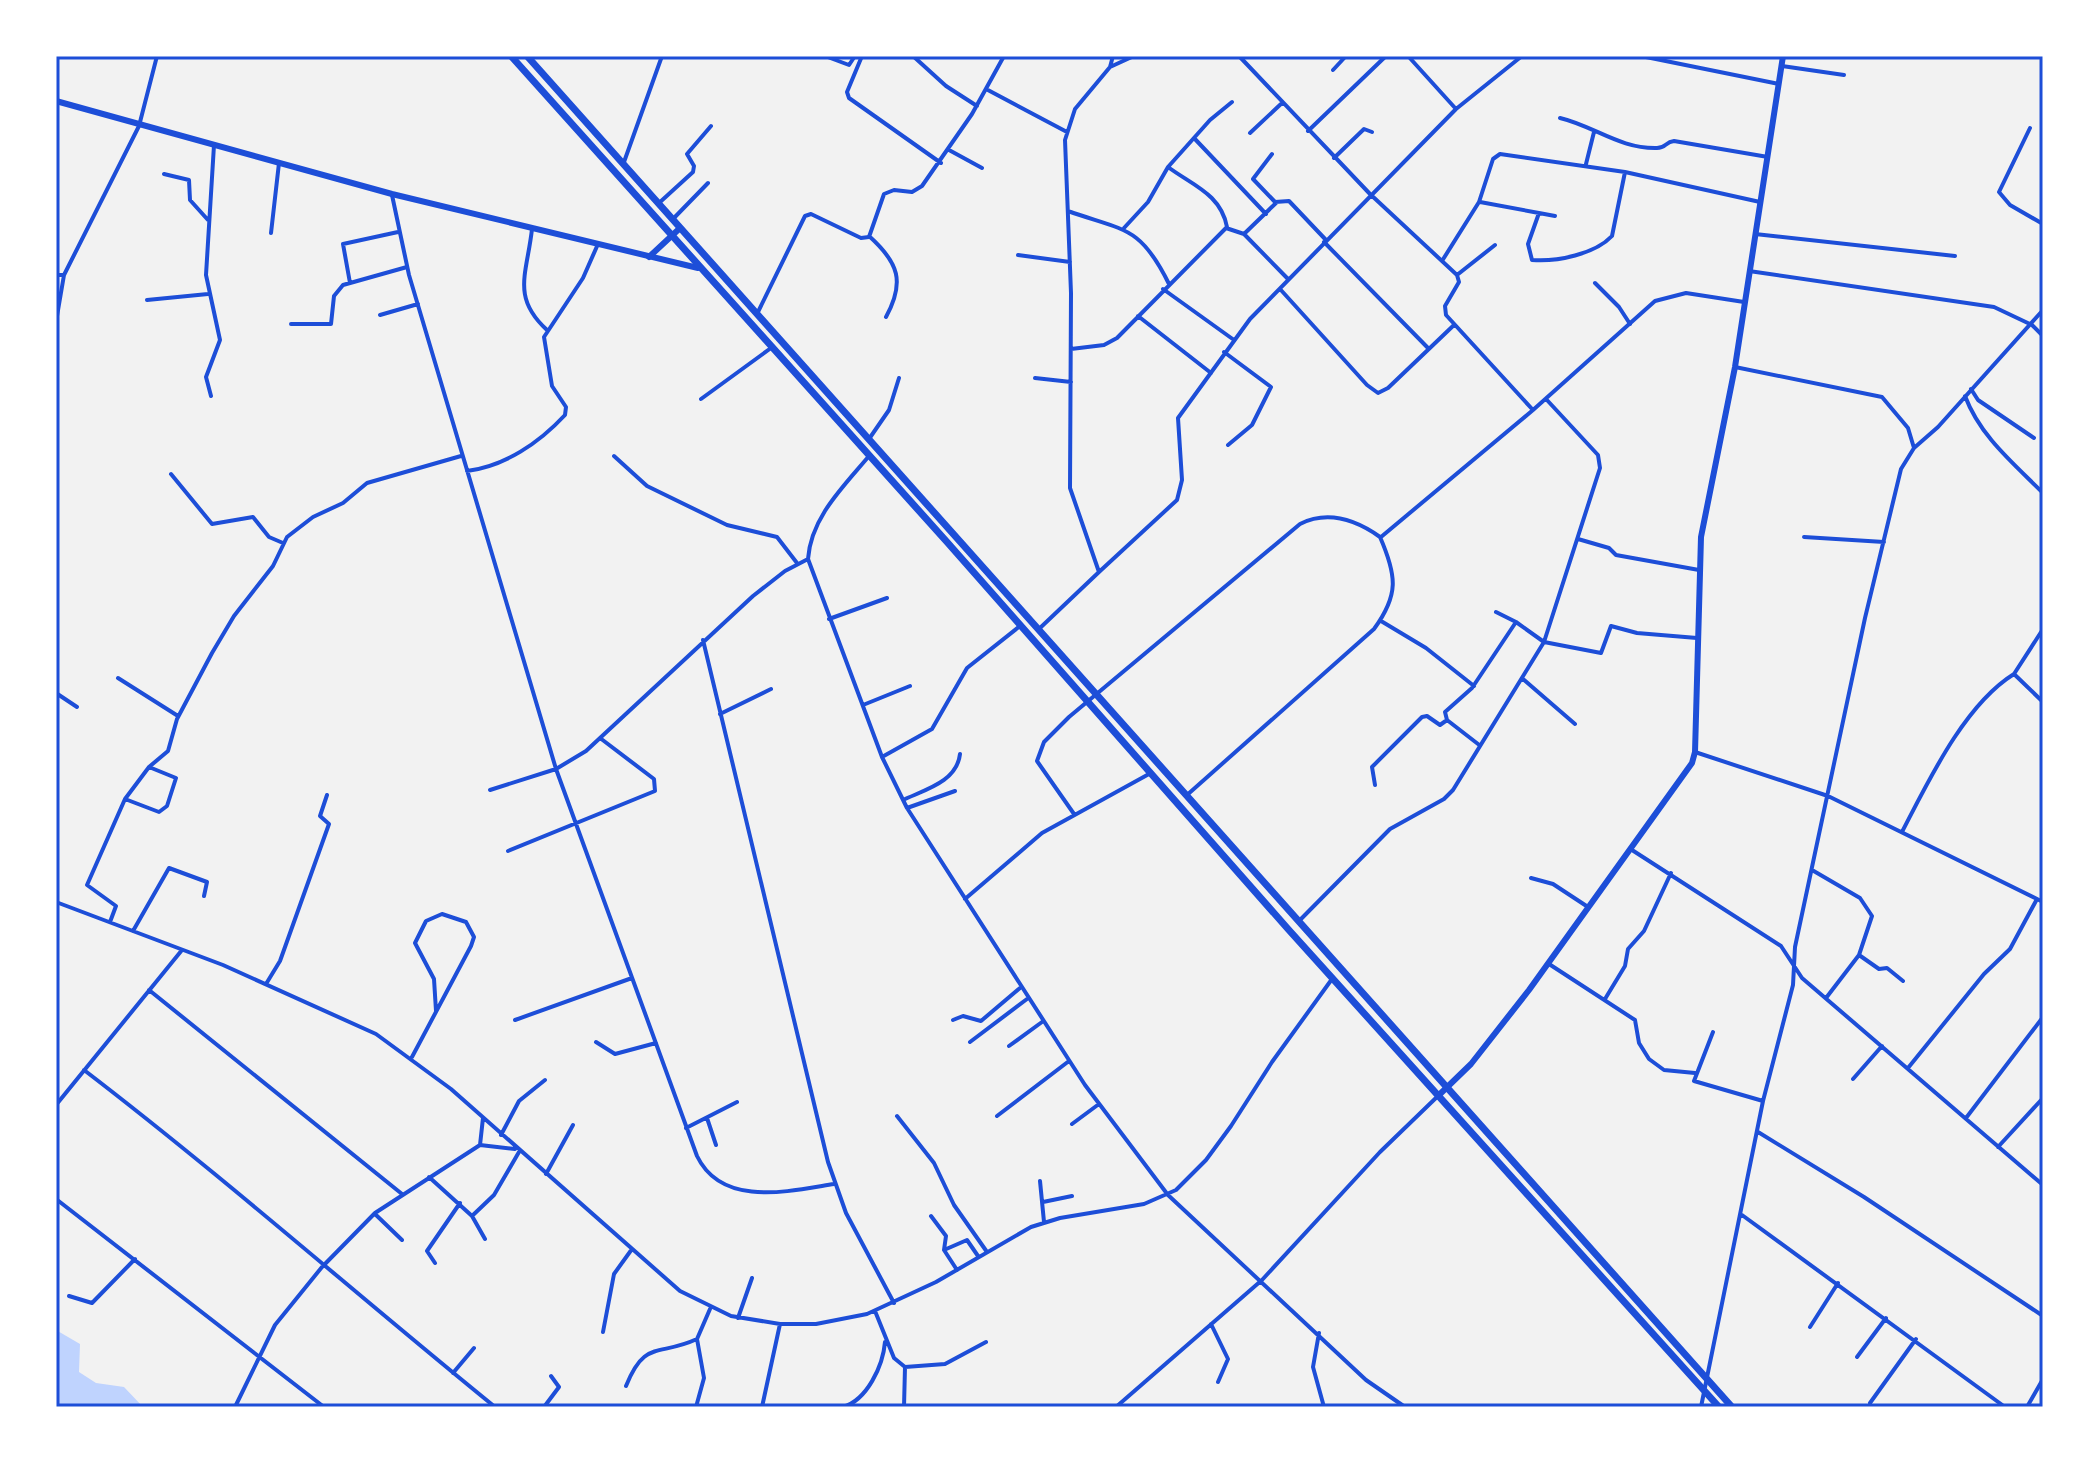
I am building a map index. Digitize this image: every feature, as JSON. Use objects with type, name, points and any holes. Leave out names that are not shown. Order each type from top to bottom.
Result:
[{"type":"highway","points":[[511,56],[1332,979],[1706,1386],[1732,1407]]},
{"type":"highway","points":[[527,56],[1040,628],[1447,1089],[1706,1386],[1719,1407]]},
{"type":"highway","points":[[823,406],[832,398]]},
{"type":"main road","points":[[1439,1095],[1471,1064],[1549,964],[1684,778],[1695,752],[1701,537],[1735,367],[1783,56]]},
{"type":"main road","points":[[56,101],[392,194],[698,268]]},
{"type":"main road","points":[[649,257],[679,229]]},
{"type":"street","points":[[56,322],[64,275],[139,126],[157,56]]},
{"type":"street","points":[[623,165],[662,56]]},
{"type":"street","points":[[825,56],[854,65]]},
{"type":"street","points":[[855,56],[847,92],[849,98],[941,163]]},
{"type":"street","points":[[854,65],[862,56]]},
{"type":"street","points":[[913,56],[946,86],[977,106]]},
{"type":"street","points":[[869,236],[884,194],[915,192],[941,163],[1004,56]]},
{"type":"street","points":[[1099,572],[1070,488],[1067,132],[1075,109],[1110,67],[1113,56]]},
{"type":"street","points":[[1110,67],[1134,56]]},
{"type":"street","points":[[1239,56],[1334,158],[1457,275],[1459,282],[1445,309],[1454,325],[1533,410]]},
{"type":"street","points":[[1333,70],[1346,56]]},
{"type":"street","points":[[1308,131],[1386,56]]},
{"type":"street","points":[[1408,56],[1456,109]]},
{"type":"street","points":[[1040,628],[1177,500],[1182,480],[1176,422],[1234,340],[1279,288],[1456,109],[1522,56]]},
{"type":"street","points":[[1641,56],[1779,84]]},
{"type":"street","points":[[1782,66],[1844,75]]},
{"type":"street","points":[[986,89],[1067,132]]},
{"type":"street","points":[[1124,228],[1148,202],[1168,167],[1232,102]]},
{"type":"street","points":[[1250,133],[1282,103]]},
{"type":"street","points":[[1560,118],[1585,124],[1594,132],[1628,144],[1661,148],[1674,141],[1768,157]]},
{"type":"street","points":[[657,204],[693,172],[694,167],[687,154],[711,126]]},
{"type":"street","points":[[2030,128],[1999,192],[2010,205],[2043,224]]},
{"type":"street","points":[[1334,158],[1364,129],[1372,132]]},
{"type":"street","points":[[1586,165],[1594,132]]},
{"type":"street","points":[[1194,138],[1266,214]]},
{"type":"street","points":[[211,396],[206,377],[220,340],[208,294],[208,220],[214,145]]},
{"type":"street","points":[[949,150],[982,168]]},
{"type":"street","points":[[1272,154],[1253,179],[1275,202]]},
{"type":"street","points":[[1442,261],[1479,202],[1498,154],[1625,172],[1760,202]]},
{"type":"street","points":[[271,233],[279,163]]},
{"type":"street","points":[[1168,167],[1199,185],[1215,201],[1223,210],[1227,227]]},
{"type":"street","points":[[1539,213],[1528,244],[1532,260],[1569,256],[1599,247],[1614,232],[1625,172]]},
{"type":"street","points":[[164,174],[189,180],[190,202],[208,220]]},
{"type":"street","points":[[671,220],[708,183]]},
{"type":"street","points":[[392,194],[407,267],[556,769],[700,1164],[714,1178],[733,1188],[782,1191],[834,1184]]},
{"type":"street","points":[[1244,234],[1275,202],[1289,201],[1428,348]]},
{"type":"street","points":[[1479,202],[1555,216]]},
{"type":"street","points":[[1068,211],[1124,228],[1150,251],[1169,284]]},
{"type":"street","points":[[757,314],[808,214],[861,238],[869,236]]},
{"type":"street","points":[[1227,227],[1244,234],[1288,279]]},
{"type":"street","points":[[1071,349],[1109,343],[1227,227]]},
{"type":"street","points":[[532,229],[524,301],[531,316],[547,330]]},
{"type":"street","points":[[350,283],[343,244],[398,232]]},
{"type":"street","points":[[1755,234],[1955,256]]},
{"type":"street","points":[[869,236],[893,264],[898,277],[894,302],[886,317]]},
{"type":"street","points":[[467,471],[485,469],[510,458],[565,415],[566,407],[552,384],[544,340],[547,330],[583,278],[598,244]]},
{"type":"street","points":[[1457,275],[1495,245]]},
{"type":"street","points":[[1018,255],[1070,262]]},
{"type":"street","points":[[291,324],[331,324],[334,296],[350,283],[407,267]]},
{"type":"street","points":[[1749,271],[1994,307],[2032,325],[2043,336]]},
{"type":"street","points":[[56,275],[64,275]]},
{"type":"street","points":[[1595,283],[1619,307],[1630,324]]},
{"type":"street","points":[[1279,288],[1377,392],[1388,388],[1454,325]]},
{"type":"street","points":[[1163,289],[1234,340]]},
{"type":"street","points":[[147,300],[208,294]]},
{"type":"street","points":[[1380,537],[1546,399],[1655,301],[1669,295],[1695,294],[1744,302]]},
{"type":"street","points":[[380,315],[418,304]]},
{"type":"street","points":[[1701,1407],[1720,1302],[1795,966],[1812,870],[1901,469],[1914,448],[1965,398],[2043,310]]},
{"type":"street","points":[[1138,316],[1211,373]]},
{"type":"street","points":[[701,399],[771,348]]},
{"type":"street","points":[[1224,352],[1271,388],[1252,425],[1228,445]]},
{"type":"street","points":[[1735,367],[1882,397],[1908,428],[1914,448]]},
{"type":"street","points":[[869,439],[889,410],[899,378]]},
{"type":"street","points":[[1035,378],[1071,382]]},
{"type":"street","points":[[1971,389],[1978,400],[2034,438]]},
{"type":"street","points":[[1965,398],[1978,400]]},
{"type":"street","points":[[1965,398],[1973,416],[2003,454],[2043,493]]},
{"type":"street","points":[[1298,922],[1390,829],[1444,799],[1462,777],[1478,744],[1523,679],[1544,642],[1599,472],[1599,459],[1546,399]]},
{"type":"street","points":[[110,922],[116,906],[87,885],[125,799],[149,767],[168,751],[178,716],[226,628],[273,566],[283,543],[313,517],[343,503],[367,483],[461,456]]},
{"type":"street","points":[[614,456],[647,486],[727,525],[777,537],[797,563]]},
{"type":"street","points":[[869,456],[820,519],[810,541],[808,559],[882,757],[907,808],[1027,999],[1099,1104],[1168,1195],[1366,1380],[1405,1407]]},
{"type":"street","points":[[171,474],[214,525],[253,517],[269,537],[283,543]]},
{"type":"street","points":[[1074,814],[1040,768],[1037,758],[1049,736],[1253,560],[1300,524],[1314,517],[1339,518],[1380,537],[1389,557],[1393,595],[1380,620],[1187,795]]},
{"type":"street","points":[[1804,537],[1884,542]]},
{"type":"street","points":[[1578,539],[1609,548],[1616,555],[1699,570]]},
{"type":"street","points":[[490,790],[556,769],[600,738],[703,640],[797,563],[808,559]]},
{"type":"street","points":[[829,619],[887,598]]},
{"type":"street","points":[[1496,612],[1544,642],[1602,652],[1611,626],[1637,633],[1697,638]]},
{"type":"street","points":[[1380,620],[1426,648],[1474,686]]},
{"type":"street","points":[[1478,744],[1447,720],[1445,710],[1474,686],[1516,622]]},
{"type":"street","points":[[882,757],[932,729],[967,668],[1020,626]]},
{"type":"street","points":[[1902,832],[1953,743],[1979,706],[2014,674],[2043,629]]},
{"type":"street","points":[[703,640],[834,1184],[894,1303]]},
{"type":"street","points":[[2014,674],[2043,702]]},
{"type":"street","points":[[118,678],[178,716]]},
{"type":"street","points":[[1523,679],[1575,724]]},
{"type":"street","points":[[863,705],[910,686]]},
{"type":"street","points":[[720,714],[771,689]]},
{"type":"street","points":[[56,693],[77,707]]},
{"type":"street","points":[[1375,785],[1372,767],[1423,716],[1438,724],[1447,720]]},
{"type":"street","points":[[508,851],[648,796],[657,786],[654,779],[600,738]]},
{"type":"street","points":[[1695,752],[1828,796],[2043,902]]},
{"type":"street","points":[[903,800],[949,776],[959,762],[960,754]]},
{"type":"street","points":[[125,799],[159,812],[167,806],[176,778],[149,767]]},
{"type":"street","points":[[965,900],[1006,861],[1074,814],[1151,772]]},
{"type":"street","points":[[907,808],[955,791]]},
{"type":"street","points":[[266,984],[274,971],[329,824],[320,817],[327,795]]},
{"type":"street","points":[[1632,850],[1781,946],[1802,978],[2043,1184]]},
{"type":"street","points":[[133,931],[170,868],[207,882],[204,896]]},
{"type":"street","points":[[1812,870],[1860,898],[1869,908],[1872,920],[1859,955],[1826,998]]},
{"type":"street","points":[[1605,999],[1625,966],[1627,952],[1642,935],[1671,873]]},
{"type":"street","points":[[1531,878],[1553,884],[1590,908]]},
{"type":"street","points":[[1908,1068],[1984,974],[2010,949],[2037,899]]},
{"type":"street","points":[[56,902],[351,1020],[412,1057],[680,1291],[710,1309],[738,1318],[780,1324],[835,1321],[875,1311],[957,1270],[1010,1237],[1044,1222],[1144,1204],[1168,1195],[1188,1179],[1212,1152],[1332,979]]},
{"type":"street","points":[[412,1057],[436,1011],[474,937],[466,922],[442,914],[426,921],[415,943],[434,979],[436,1011]]},
{"type":"street","points":[[56,1105],[182,950]]},
{"type":"street","points":[[1859,955],[1903,981]]},
{"type":"street","points":[[1549,964],[1636,1021],[1640,1048],[1653,1062],[1664,1070],[1695,1073]]},
{"type":"street","points":[[515,1020],[632,978]]},
{"type":"street","points":[[953,1020],[963,1016],[979,1022],[1020,988]]},
{"type":"street","points":[[149,990],[402,1194]]},
{"type":"street","points":[[970,1042],[1027,999]]},
{"type":"street","points":[[1966,1118],[2043,1017]]},
{"type":"street","points":[[1009,1046],[1043,1022]]},
{"type":"street","points":[[1713,1032],[1695,1073],[1696,1083],[1763,1101]]},
{"type":"street","points":[[596,1042],[615,1054],[656,1043]]},
{"type":"street","points":[[1853,1079],[1882,1046]]},
{"type":"street","points":[[997,1116],[1069,1061]]},
{"type":"street","points":[[84,1070],[262,1211],[322,1267],[495,1407]]},
{"type":"street","points":[[501,1135],[519,1101],[545,1080]]},
{"type":"street","points":[[1116,1407],[1262,1280],[1389,1143],[1439,1095]]},
{"type":"street","points":[[1998,1147],[2043,1098]]},
{"type":"street","points":[[686,1128],[737,1102]]},
{"type":"street","points":[[1072,1124],[1099,1104]]},
{"type":"street","points":[[897,1116],[934,1163],[954,1205],[987,1252]]},
{"type":"street","points":[[480,1145],[483,1118]]},
{"type":"street","points":[[707,1118],[716,1145]]},
{"type":"street","points":[[546,1174],[573,1125]]},
{"type":"street","points":[[1758,1132],[1864,1197],[2043,1316]]},
{"type":"street","points":[[235,1407],[275,1325],[322,1267],[375,1213],[480,1145],[518,1151]]},
{"type":"street","points":[[472,1216],[494,1195],[518,1151]]},
{"type":"street","points":[[429,1177],[472,1216],[485,1239]]},
{"type":"street","points":[[1040,1181],[1044,1222]]},
{"type":"street","points":[[1043,1202],[1072,1196]]},
{"type":"street","points":[[56,1199],[324,1407]]},
{"type":"street","points":[[435,1263],[427,1251],[460,1203]]},
{"type":"street","points":[[375,1213],[402,1240]]},
{"type":"street","points":[[1741,1214],[2005,1407]]},
{"type":"street","points":[[931,1216],[947,1237],[944,1250],[957,1270]]},
{"type":"street","points":[[944,1250],[967,1240],[978,1257]]},
{"type":"street","points":[[603,1332],[614,1274],[632,1249]]},
{"type":"street","points":[[69,1296],[92,1303],[135,1259]]},
{"type":"street","points":[[738,1318],[752,1278]]},
{"type":"street","points":[[1810,1327],[1838,1283]]},
{"type":"street","points":[[696,1407],[704,1378],[697,1339],[710,1309]]},
{"type":"street","points":[[875,1311],[896,1361],[905,1367],[945,1364],[986,1342]]},
{"type":"street","points":[[1857,1357],[1886,1318]]},
{"type":"street","points":[[762,1407],[780,1324]]},
{"type":"street","points":[[1211,1324],[1228,1359],[1218,1382]]},
{"type":"street","points":[[1319,1333],[1313,1367],[1324,1407]]},
{"type":"street","points":[[843,1407],[858,1400],[880,1367],[886,1338]]},
{"type":"street","points":[[626,1386],[637,1362],[649,1352],[676,1350],[697,1339]]},
{"type":"street","points":[[1870,1403],[1916,1339]]},
{"type":"street","points":[[453,1373],[474,1348]]},
{"type":"street","points":[[904,1407],[905,1367]]},
{"type":"street","points":[[544,1407],[559,1387],[551,1376]]},
{"type":"street","points":[[2027,1407],[2043,1379]]},
{"type":"water","points":[[56,1330],[80,1344],[79,1372],[96,1383],[124,1387],[143,1407],[56,1407]]}]
